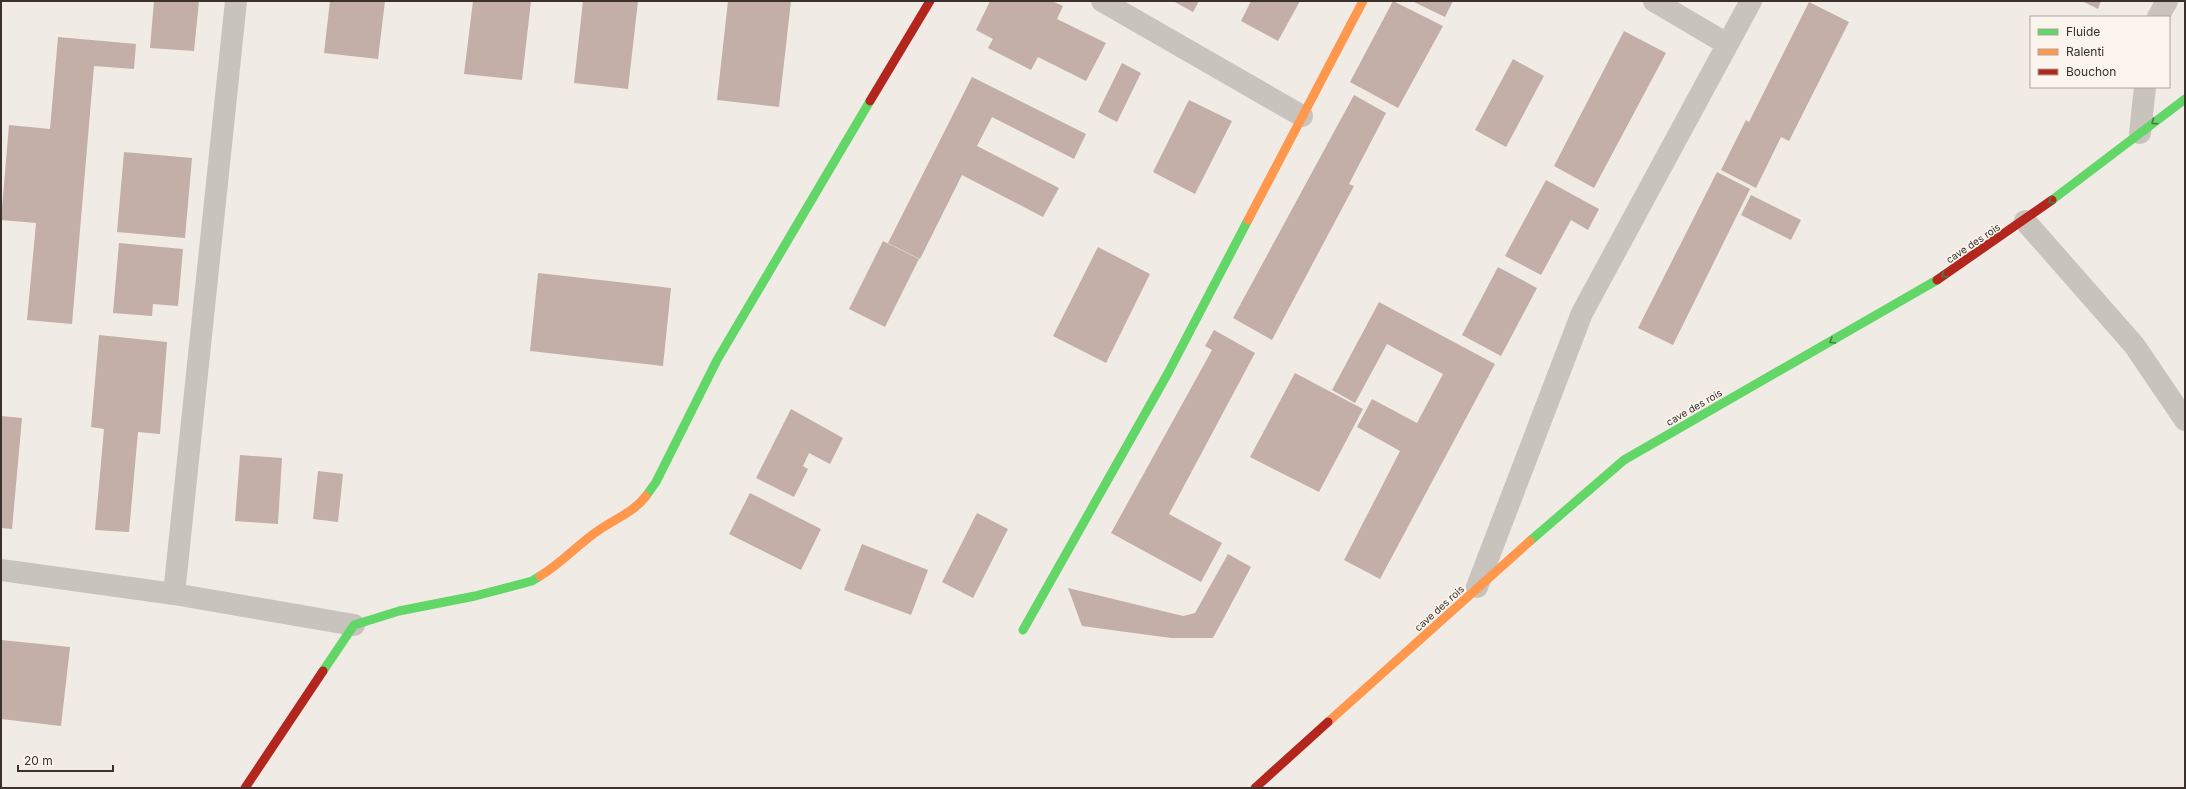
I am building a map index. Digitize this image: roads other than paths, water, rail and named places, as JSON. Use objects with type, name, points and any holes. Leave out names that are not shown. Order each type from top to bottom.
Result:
[{"type":"street","points":[[174,594],[236,1]]},
{"type":"street","points":[[1,570],[174,594],[354,625],[399,611],[475,596],[532,581],[554,568],[598,530],[626,514],[641,503],[656,482],[717,360],[930,1]]},
{"type":"street","points":[[1102,1],[1302,116]]},
{"type":"street","points":[[1024,630],[1168,373],[1363,1]]},
{"type":"street","points":[[1654,1],[1728,44]]},
{"type":"street","points":[[1478,587],[1582,313],[1751,1]]},
{"type":"street","points":[[2159,16],[2167,1]]},
{"type":"street","points":[[2140,133],[2145,88]]},
{"type":"street","name":"cave des rois","points":[[1255,788],[1478,587],[1624,460],[1930,285],[2025,221],[2185,99]]},
{"type":"street","points":[[2025,221],[2134,345],[2185,420]]},
{"type":"street","points":[[245,788],[354,625]]}]
